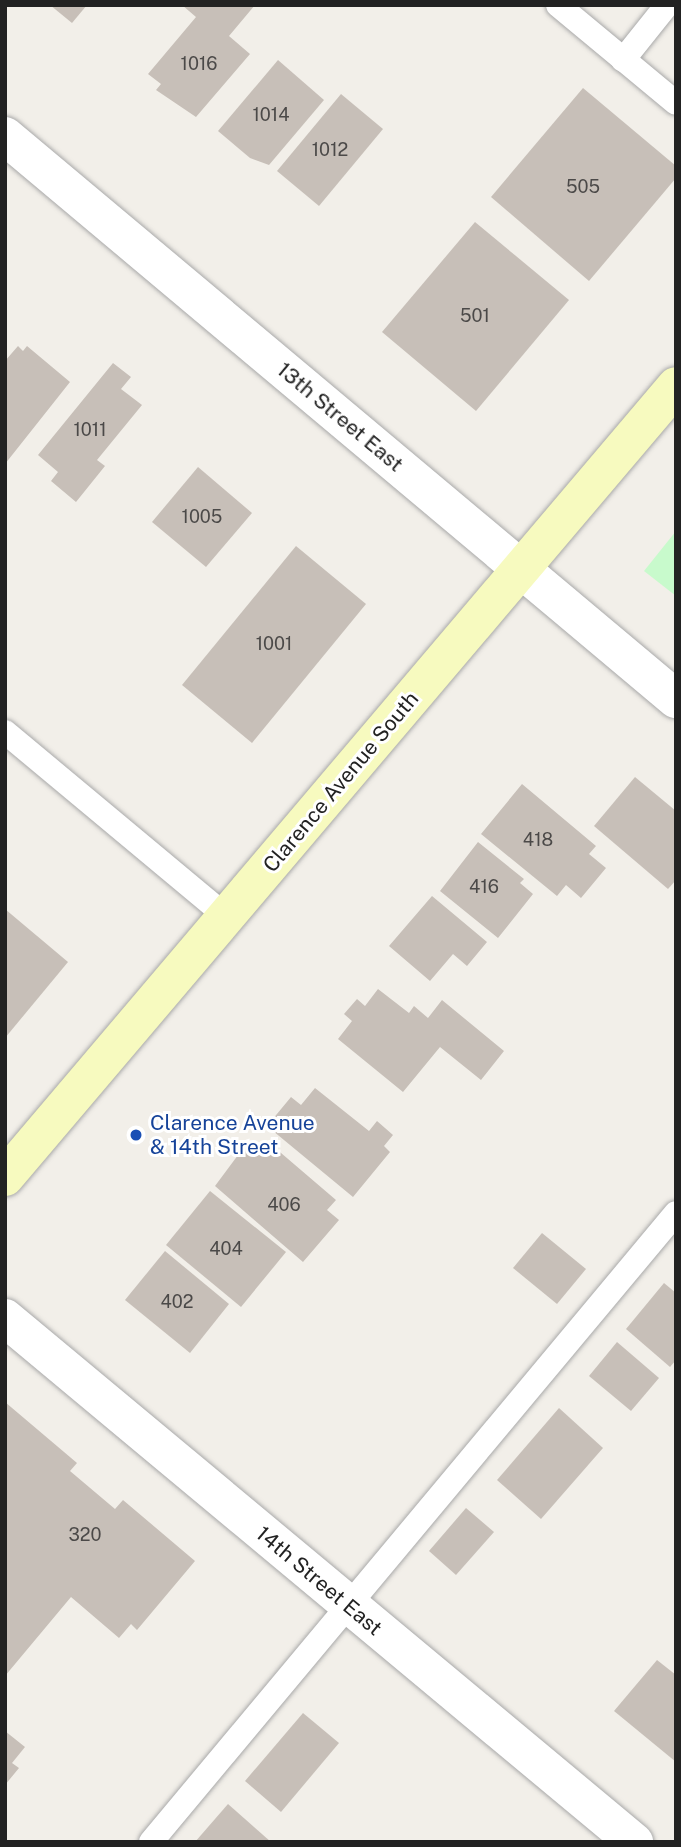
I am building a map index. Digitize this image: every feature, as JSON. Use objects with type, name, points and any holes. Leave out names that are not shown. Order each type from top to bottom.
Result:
[{"type":"main road","name":"Clarence Avenue South","points":[[5,1177],[676,386]]},
{"type":"street","name":"13th Street East","points":[[5,136],[676,699]]},
{"type":"street","name":"14th Street East","points":[[5,1318],[634,1842]]},
{"type":"lane","points":[[558,5],[676,103]]},
{"type":"lane","points":[[623,60],[667,5]]},
{"type":"lane","points":[[5,732],[227,917]]},
{"type":"lane","points":[[151,1842],[676,1213]]},
{"type":"green space","points":[[676,531],[676,596],[644,571]]},
{"type":"building","points":[[50,5],[87,5],[72,23]]},
{"type":"building","points":[[182,5],[255,5],[229,36],[250,54],[196,117],[156,90],[161,84],[148,74],[196,17]]},
{"type":"building","points":[[278,60],[324,100],[269,165],[250,158],[218,131]]},
{"type":"building","points":[[583,88],[676,166],[676,178],[589,281],[491,197]]},
{"type":"building","points":[[341,94],[383,129],[319,206],[277,171]]},
{"type":"building","points":[[475,222],[569,300],[476,411],[382,332]]},
{"type":"building","points":[[18,346],[23,351],[27,346],[70,382],[5,464],[5,361]]},
{"type":"building","points":[[113,363],[131,377],[121,389],[142,405],[97,460],[105,466],[76,502],[51,481],[58,472],[38,455]]},
{"type":"building","points":[[198,467],[252,513],[206,567],[152,522]]},
{"type":"building","points":[[296,546],[366,604],[252,743],[182,685]]},
{"type":"building","points":[[635,777],[676,811],[676,880],[668,889],[594,826]]},
{"type":"building","points":[[522,784],[596,846],[589,854],[606,868],[581,898],[566,885],[557,896],[481,834]]},
{"type":"building","points":[[478,842],[524,879],[520,883],[533,894],[498,938],[440,891]]},
{"type":"building","points":[[432,896],[487,942],[467,966],[453,954],[430,981],[389,946]]},
{"type":"building","points":[[5,909],[68,962],[5,1038]]},
{"type":"building","points":[[378,989],[409,1013],[414,1006],[428,1018],[442,1000],[504,1051],[481,1080],[440,1047],[403,1092],[338,1039],[352,1021],[344,1014],[357,999],[365,1006]]},
{"type":"building","points":[[315,1088],[369,1131],[377,1121],[393,1135],[384,1146],[390,1152],[353,1197],[267,1126],[291,1097],[301,1105]]},
{"type":"building","points":[[267,1141],[336,1200],[327,1210],[339,1220],[303,1262],[215,1186],[244,1147],[259,1150]]},
{"type":"building","points":[[210,1191],[286,1252],[241,1307],[166,1245]]},
{"type":"building","points":[[542,1233],[586,1269],[557,1304],[513,1268]]},
{"type":"building","points":[[165,1251],[229,1304],[190,1353],[125,1300]]},
{"type":"building","points":[[664,1283],[676,1293],[676,1360],[670,1367],[626,1329]]},
{"type":"building","points":[[617,1342],[659,1378],[631,1411],[589,1376]]},
{"type":"building","points":[[5,1402],[77,1463],[70,1471],[115,1509],[123,1500],[195,1561],[137,1630],[131,1624],[119,1638],[71,1597],[5,1676]]},
{"type":"building","points":[[559,1408],[603,1448],[541,1519],[497,1480]]},
{"type":"building","points":[[466,1508],[494,1532],[456,1575],[429,1551]]},
{"type":"building","points":[[657,1660],[676,1675],[676,1762],[614,1711]]},
{"type":"building","points":[[303,1713],[339,1743],[281,1812],[245,1781]]},
{"type":"building","points":[[5,1731],[25,1747],[12,1763],[19,1768],[5,1785]]},
{"type":"building","points":[[228,1804],[271,1842],[195,1842]]},
{"type":"place","name":"Clarence Avenue & 14th Street","points":[[136,1135]]}]
